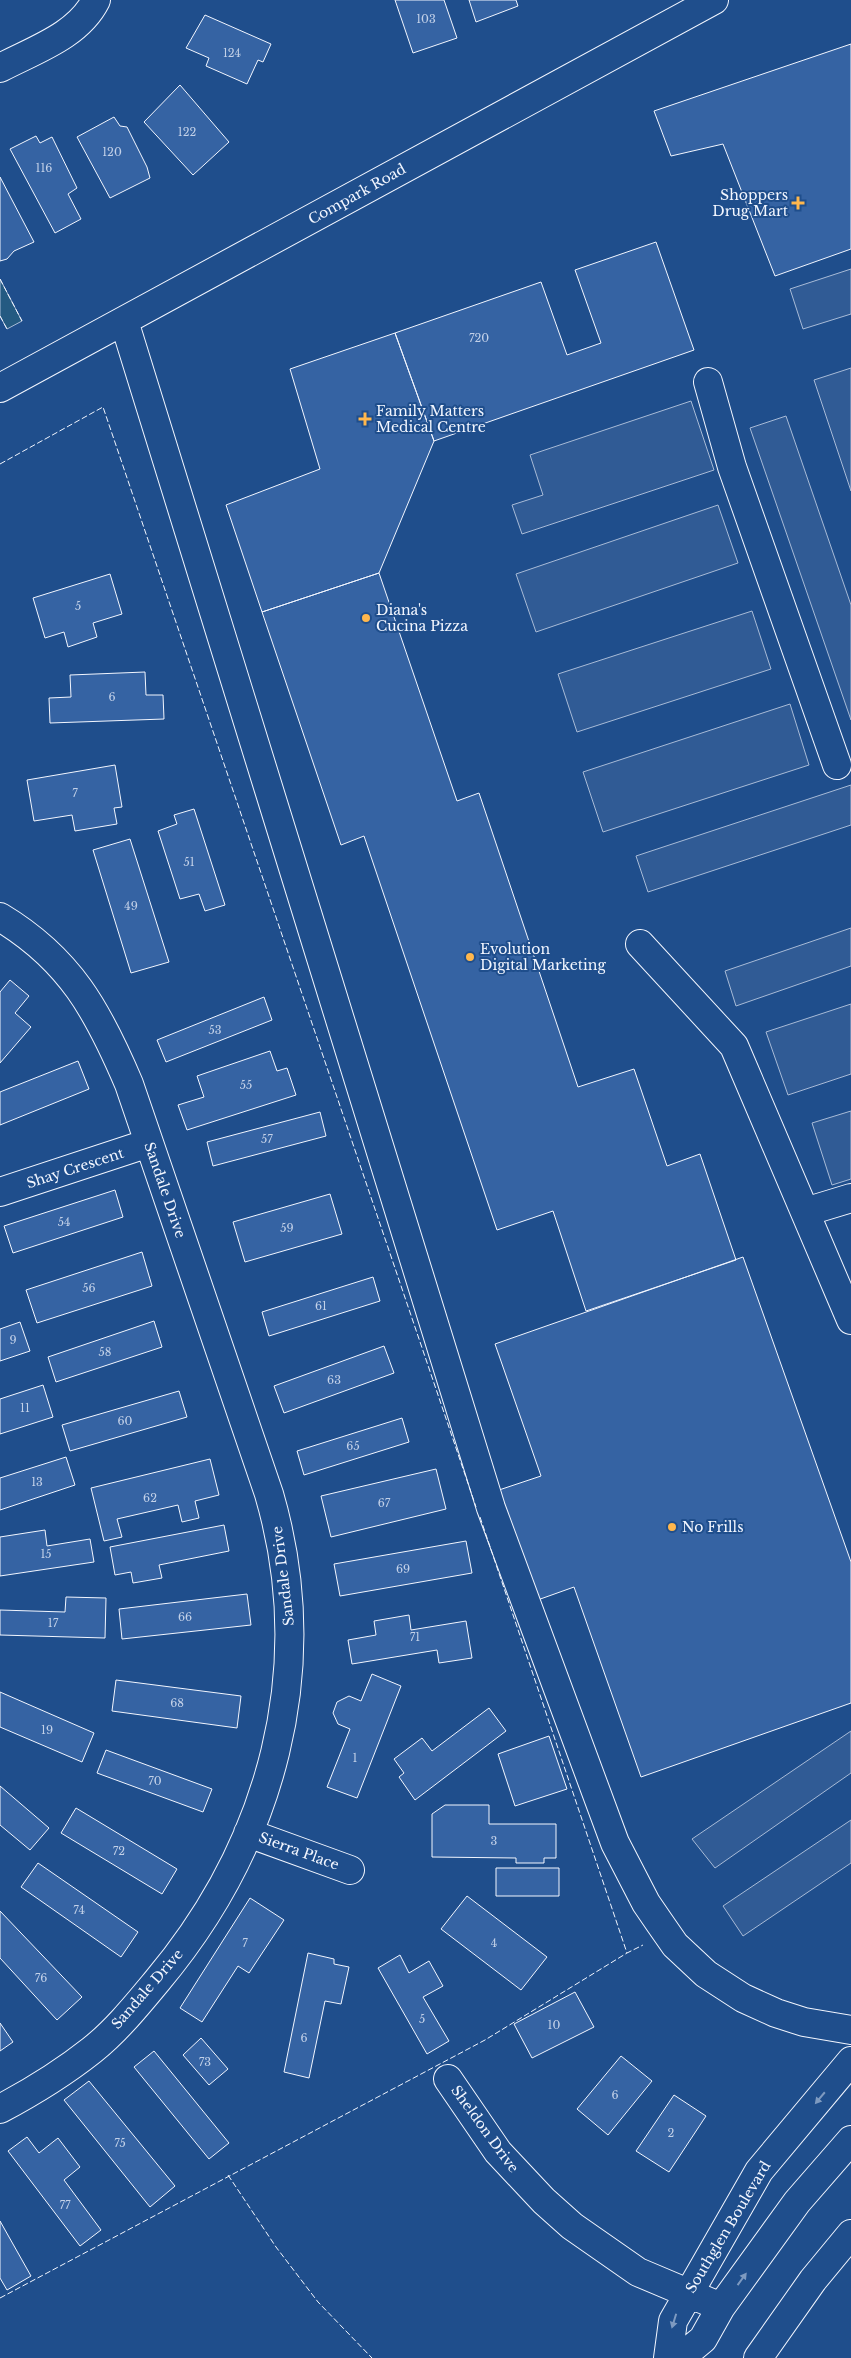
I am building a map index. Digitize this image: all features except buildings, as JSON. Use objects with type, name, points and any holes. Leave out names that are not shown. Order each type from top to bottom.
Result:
[{"type":"street","points":[[0,68],[73,29],[89,15],[96,0]]},
{"type":"street","name":"Compark Road","points":[[0,388],[714,0]]},
{"type":"street","points":[[124,321],[491,1508],[615,1843],[646,1903],[675,1945],[706,1974],[743,1998],[776,2013],[804,2022],[851,2030]]},
{"type":"street","points":[[708,382],[732,468],[837,764]]},
{"type":"street","name":"Sandale Drive","points":[[0,916],[21,929],[53,957],[84,994],[108,1034],[129,1084],[280,1534],[290,1635],[285,1710],[276,1750],[260,1805],[240,1853],[213,1901],[178,1956],[136,2006],[94,2049],[41,2087],[0,2109]]},
{"type":"street","points":[[640,944],[734,1046],[851,1320]]},
{"type":"street","name":"Shay Crescent","points":[[0,1192],[149,1143]]},
{"type":"street","points":[[805,1212],[851,1198]]},
{"type":"street","name":"Sierra Place","points":[[248,1833],[350,1870]]},
{"type":"street","name":"Southglen Boulevard","points":[[668,2358],[673,2320],[759,2171],[851,2061]]},
{"type":"street","name":"Sheldon Drive","points":[[448,2079],[498,2152],[558,2213],[600,2247],[629,2266],[721,2307]]},
{"type":"street","points":[[680,2358],[703,2339],[721,2307],[797,2202],[851,2140]]},
{"type":"street","points":[[758,2358],[813,2280],[851,2234]]},
{"type":"shaded area","points":[[851,269],[851,314],[803,329],[790,289]]},
{"type":"shaded area","points":[[0,279],[22,321],[7,329],[0,316]]},
{"type":"shaded area","points":[[851,368],[851,491],[814,380]]},
{"type":"shaded area","points":[[691,401],[714,470],[522,534],[512,505],[543,495],[530,455]]},
{"type":"shaded area","points":[[786,416],[851,605],[851,720],[750,428]]},
{"type":"shaded area","points":[[718,505],[738,563],[536,632],[516,574]]},
{"type":"shaded area","points":[[752,611],[771,669],[577,732],[558,674]]},
{"type":"shaded area","points":[[790,704],[809,765],[603,832],[583,772]]},
{"type":"shaded area","points":[[851,785],[851,825],[648,892],[636,856]]},
{"type":"shaded area","points":[[851,928],[851,966],[736,1006],[725,971]]},
{"type":"shaded area","points":[[851,1004],[851,1074],[788,1095],[766,1032]]},
{"type":"shaded area","points":[[851,1111],[851,1179],[832,1185],[812,1123]]},
{"type":"shaded area","points":[[851,1731],[851,1773],[715,1868],[692,1839]]},
{"type":"shaded area","points":[[851,1820],[851,1863],[743,1936],[723,1906]]},
{"type":"fence","points":[[0,279],[22,321]]},
{"type":"fence","points":[[0,316],[7,329]]},
{"type":"fence","points":[[0,464],[103,407],[476,1507]]},
{"type":"fence","points":[[480,1517],[627,1953],[643,1945]]},
{"type":"fence","points":[[0,2298],[485,2040],[627,1953]]},
{"type":"fence","points":[[228,2175],[276,2247],[318,2302],[372,2358]]},
{"type":"place","name":"Shoppers Drug Mart","points":[[798,203]]},
{"type":"place","name":"Family Matters Medical Centre","points":[[365,419]]},
{"type":"place","name":"Diana's Cucina Pizza","points":[[366,618]]},
{"type":"place","name":"Evolution Digital Marketing","points":[[470,957]]},
{"type":"place","name":"No Frills","points":[[672,1527]]}]
